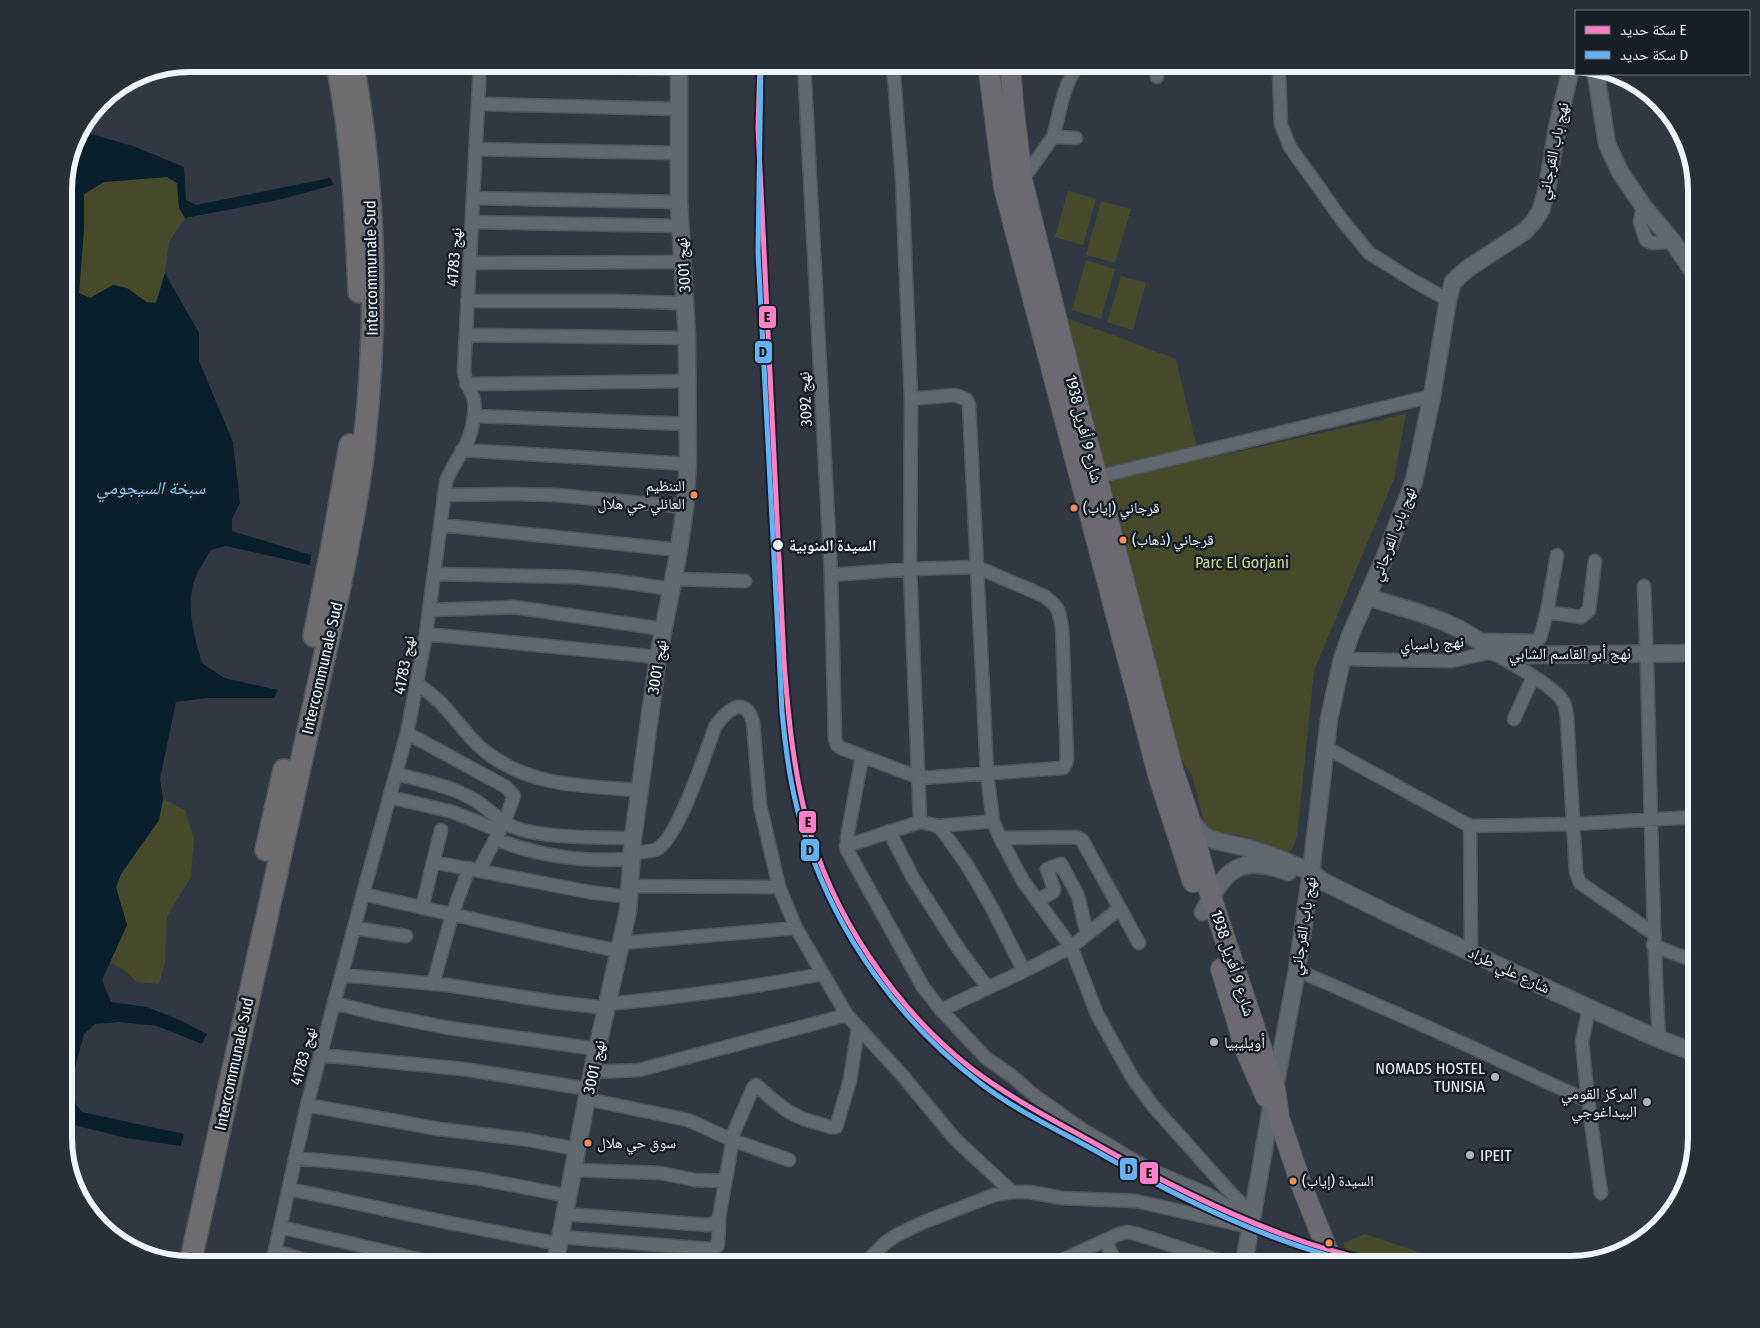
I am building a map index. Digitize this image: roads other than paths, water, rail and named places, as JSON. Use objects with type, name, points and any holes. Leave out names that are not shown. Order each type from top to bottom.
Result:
[{"type":"highway","name":"Intercommunale Sud","points":[[178,1254],[315,630],[350,445],[359,321],[356,203],[349,137],[337,72]]},
{"type":"highway","name":"Intercommunale Sud","points":[[192,1256],[339,591],[359,484],[364,446],[373,316],[372,226],[360,102],[354,72]]},
{"type":"main road","name":"شارع 9 أفريل 1938","points":[[989,72],[1004,188],[1159,778],[1207,904],[1253,1049],[1275,1105],[1301,1184],[1330,1256]]},
{"type":"main road","name":"شارع 9 أفريل 1938","points":[[1011,72],[1022,180],[1173,770],[1188,814],[1207,904]]},
{"type":"street","name":"نهج 41783","points":[[274,1256],[307,1105],[362,894],[408,733],[430,610],[444,495],[449,473],[469,439],[474,416],[474,401],[466,384],[464,371],[480,72]]},
{"type":"street","name":"نهج 3001","points":[[557,1256],[592,1072],[620,947],[630,892],[639,790],[658,656],[679,550],[684,507],[688,464],[688,381],[678,153],[679,72]]},
{"type":"street","name":"نهج 3092","points":[[804,72],[831,575],[833,732],[837,745],[862,757]]},
{"type":"street","points":[[894,72],[902,178],[911,399],[910,569],[920,778],[920,822]]},
{"type":"street","points":[[1022,180],[1053,137],[1067,84],[1073,72]]},
{"type":"street","points":[[1157,72],[1157,77]]},
{"type":"street","name":"نهج باب القرجاني","points":[[1245,1256],[1249,1216],[1275,1105],[1282,1043],[1315,878],[1325,747],[1342,659],[1352,630],[1368,598],[1414,481],[1453,282],[1459,274],[1525,231],[1541,210],[1570,72]]},
{"type":"street","points":[[1279,74],[1281,125],[1290,147],[1342,220],[1369,253],[1448,300]]},
{"type":"street","points":[[1596,76],[1607,144],[1620,172],[1643,206],[1673,242],[1688,264]]},
{"type":"street","points":[[478,104],[678,109]]},
{"type":"street","points":[[1053,137],[1076,138]]},
{"type":"street","points":[[476,149],[678,153]]},
{"type":"street","points":[[474,198],[680,202]]},
{"type":"street","points":[[472,222],[681,226]]},
{"type":"street","points":[[469,263],[683,262]]},
{"type":"street","points":[[467,301],[686,303]]},
{"type":"street","points":[[466,335],[687,338]]},
{"type":"street","points":[[466,384],[688,381]]},
{"type":"street","points":[[911,399],[955,395],[962,396],[968,404],[987,773],[993,821],[1000,838],[1023,881],[1071,947],[1098,1014],[1132,1076],[1153,1106],[1249,1216]]},
{"type":"street","points":[[1097,477],[1432,396]]},
{"type":"street","points":[[474,416],[688,424]]},
{"type":"street","points":[[462,450],[688,464]]},
{"type":"street","points":[[444,495],[556,495],[684,507]]},
{"type":"street","points":[[440,525],[679,550]]},
{"type":"street","points":[[1480,640],[1536,641],[1542,635],[1557,555]]},
{"type":"street","points":[[1547,612],[1582,617],[1588,613],[1591,604],[1595,561]]},
{"type":"street","points":[[831,575],[910,569],[977,567],[1044,596],[1058,608],[1062,627],[1066,764],[1057,770],[920,778],[862,757],[846,846],[923,987],[941,1010],[986,1058],[1014,1077],[1036,1097],[1083,1130],[1153,1171],[1188,1185],[1249,1216]]},
{"type":"street","points":[[435,574],[575,577],[672,584],[745,581]]},
{"type":"street","points":[[1644,586],[1653,939],[1658,1038]]},
{"type":"street","name":"نهج أبو القاسم الشابي","points":[[1368,598],[1438,619],[1480,640],[1492,652],[1527,655],[1688,653]]},
{"type":"street","points":[[430,610],[514,607],[663,629]]},
{"type":"street","points":[[426,634],[658,656]]},
{"type":"street","points":[[1492,652],[1558,694],[1565,704],[1576,872],[1580,883],[1653,939],[1688,958]]},
{"type":"street","name":"نهج راسباي","points":[[1342,659],[1451,661],[1492,652]]},
{"type":"street","points":[[1514,719],[1533,677]]},
{"type":"street","points":[[418,684],[439,702],[485,751],[515,770],[532,777],[578,786],[639,790]]},
{"type":"street","points":[[390,797],[453,812],[500,831],[533,852],[595,861],[633,850],[656,850],[664,842],[689,800],[715,727],[722,716],[731,709],[744,708],[751,713],[753,722],[760,804],[779,886],[796,928],[847,1015],[902,1075],[955,1139],[1012,1192]]},
{"type":"street","points":[[408,733],[487,776],[512,792],[514,796],[500,831],[474,869],[452,915],[433,984]]},
{"type":"street","points":[[1325,747],[1470,826],[1573,824],[1688,817]]},
{"type":"street","points":[[397,774],[460,792],[488,808],[500,831]]},
{"type":"street","name":"شارع علي طراد","points":[[1188,814],[1200,832],[1209,839],[1265,853],[1589,1008],[1688,1050]]},
{"type":"street","points":[[846,846],[920,822],[939,826],[993,821]]},
{"type":"street","points":[[939,826],[967,866],[992,908],[1024,971]]},
{"type":"street","points":[[1470,826],[1471,953]]},
{"type":"street","points":[[422,908],[441,830]]},
{"type":"street","points":[[500,831],[524,830],[590,837],[633,850]]},
{"type":"street","points":[[889,831],[913,878],[960,951],[988,988]]},
{"type":"street","points":[[1000,838],[1076,837],[1082,840],[1139,943]]},
{"type":"street","points":[[433,862],[588,892],[779,886]]},
{"type":"street","name":"شارع علي طراد","points":[[1207,904],[1221,883],[1234,870],[1254,863],[1315,878]]},
{"type":"street","points":[[1038,900],[1053,892],[1054,889],[1047,869],[1061,864],[1078,896],[1087,934]]},
{"type":"street","points":[[362,894],[572,942],[620,947],[796,928]]},
{"type":"street","points":[[941,1010],[1071,947],[1119,909]]},
{"type":"street","points":[[354,928],[406,936]]},
{"type":"street","points":[[1297,970],[1426,1026],[1588,1101]]},
{"type":"street","points":[[342,975],[433,984],[554,1002],[607,1006],[695,995],[822,974]]},
{"type":"street","points":[[334,1002],[378,1014],[449,1028],[597,1049]]},
{"type":"street","points":[[1589,1008],[1582,1042],[1601,1193]]},
{"type":"street","points":[[592,1072],[639,1070],[847,1015]]},
{"type":"street","points":[[289,1189],[450,1223],[560,1240],[715,1248],[718,1245],[718,1218],[732,1140],[742,1109],[754,1085],[794,1116],[836,1127],[850,1080],[858,1028]]},
{"type":"street","points":[[1253,1049],[1272,1052],[1282,1043]]},
{"type":"street","points":[[320,1055],[463,1069],[588,1094],[688,1120],[732,1140],[789,1160]]},
{"type":"street","points":[[307,1105],[438,1129],[523,1139],[577,1149]]},
{"type":"street","points":[[296,1158],[369,1164],[476,1178],[569,1196]]},
{"type":"street","points":[[573,1170],[661,1173],[700,1181],[724,1181]]},
{"type":"street","points":[[872,1256],[885,1243],[897,1235],[924,1222],[994,1195],[1012,1192],[1029,1192],[1062,1198],[1136,1201],[1249,1216]]},
{"type":"street","points":[[565,1214],[708,1225],[715,1223],[718,1218]]},
{"type":"street","points":[[280,1227],[405,1256]]},
{"type":"street","points":[[1070,1256],[1127,1232],[1204,1256]]},
{"type":"street","points":[[1105,1240],[1112,1256]]},
{"type":"street","points":[[275,1251],[291,1256]]},
{"type":"water","name":"سبخة السيجومي","points":[[89,131],[91,134],[133,146],[184,167],[186,200],[196,205],[330,178],[334,185],[274,201],[185,218],[179,208],[177,183],[167,177],[104,182],[84,194],[84,228],[79,293],[90,298],[113,285],[127,288],[146,302],[156,303],[165,273],[199,333],[199,361],[233,442],[240,503],[232,519],[232,531],[311,555],[310,565],[226,546],[211,550],[197,574],[191,596],[193,630],[202,663],[224,678],[278,690],[274,698],[207,698],[176,702],[160,779],[163,799],[159,820],[121,874],[116,887],[127,925],[102,980],[111,1002],[147,1007],[182,1021],[207,1034],[202,1044],[157,1026],[120,1022],[95,1024],[84,1034],[73,1075],[73,183],[77,160]]},
{"type":"water","name":"سبخة السيجومي","points":[[73,1087],[75,1103],[82,1112],[184,1134],[181,1146],[126,1138],[73,1125]]},
{"type":"rail line","name":"E","points":[[760,72],[758,128],[784,661],[789,720],[794,759],[806,817],[817,853],[831,888],[869,956],[892,988],[917,1018],[972,1069],[1036,1111],[1174,1186],[1271,1230],[1352,1256]]},
{"type":"rail line","name":"D","points":[[761,72],[758,252],[782,711],[797,810],[820,877],[836,912],[876,976],[899,1005],[924,1033],[980,1083],[1040,1121],[1196,1204],[1260,1232],[1330,1256]]},
{"type":"place","name":"التنظيم العائلي حي هلال","points":[[694,495]]},
{"type":"place","name":"قرجاني (إياب)","points":[[1074,508]]},
{"type":"place","name":"قرجاني (ذهاب)","points":[[1123,540]]},
{"type":"place","name":"السيدة المنوبية","points":[[778,545]]},
{"type":"place","name":"أويليبيا","points":[[1214,1042]]},
{"type":"place","name":"NOMADS HOSTEL TUNISIA","points":[[1495,1077]]},
{"type":"place","name":"المركز القومي البيداغوجي","points":[[1647,1102]]},
{"type":"place","name":"سوق حي هلال","points":[[588,1143]]},
{"type":"place","name":"IPEIT","points":[[1470,1155]]},
{"type":"place","name":"السيدة (إياب)","points":[[1293,1181]]},
{"type":"park label","name":"Parc El Gorjani","points":[[1242,562]]}]
